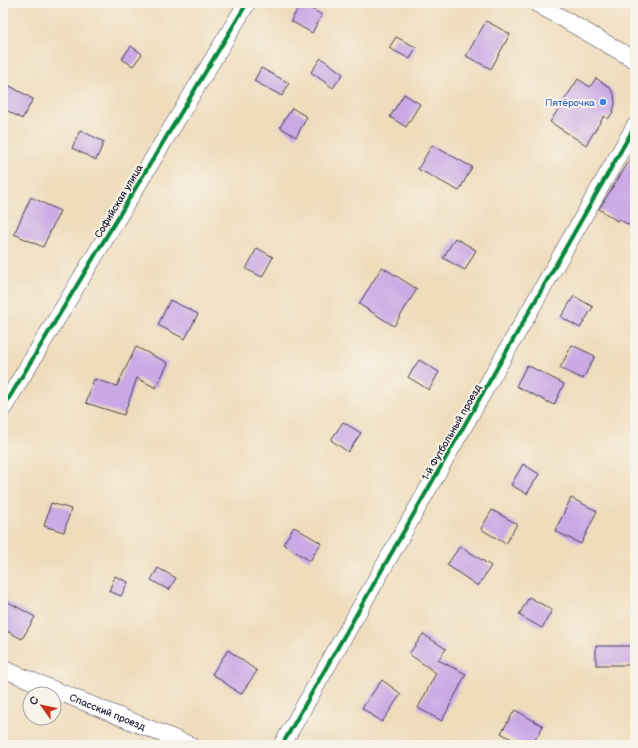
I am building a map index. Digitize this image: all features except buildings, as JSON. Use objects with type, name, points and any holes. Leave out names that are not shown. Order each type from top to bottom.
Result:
[{"type":"street","name":"Софийская улица","points":[[3,408],[247,3]]},
{"type":"street","points":[[536,3],[635,60]]},
{"type":"street","name":"1-й Футбольный проезд","points":[[282,745],[635,126]]},
{"type":"street","name":"Спасский проезд","points":[[3,669],[190,745]]},
{"type":"cycle path","points":[[3,408],[247,3]]},
{"type":"cycle path","points":[[282,745],[635,126]]},
{"type":"place","name":"Пятёрочка","points":[[603,102]]}]
